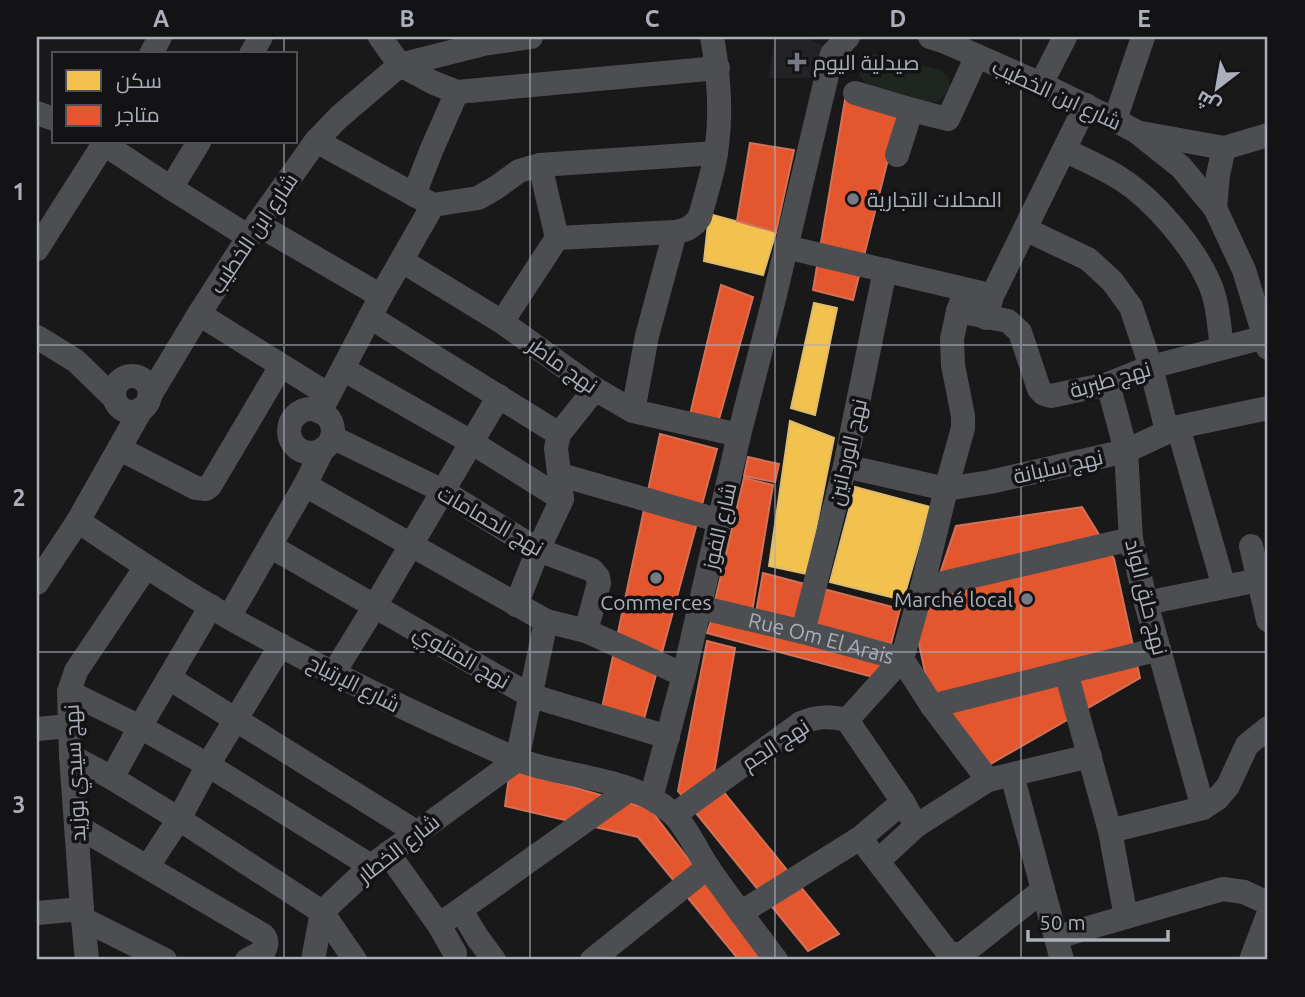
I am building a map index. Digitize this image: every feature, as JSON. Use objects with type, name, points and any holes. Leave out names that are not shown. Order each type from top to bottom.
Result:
[{"type":"street","points":[[380,37],[400,65],[457,92],[718,68]]},
{"type":"street","name":"شارع ابن الخطيب","points":[[37,583],[78,521],[199,314],[253,230],[316,141],[339,117],[400,65],[482,44],[531,37]]},
{"type":"street","points":[[558,238],[675,232],[687,230],[696,223],[700,217],[716,153],[718,68],[712,37]]},
{"type":"street","points":[[1041,84],[1065,37]]},
{"type":"street","points":[[1126,126],[1143,37]]},
{"type":"street","name":"شارع ابن الخطيب","points":[[939,38],[1126,126],[1181,167],[1215,208],[1244,270],[1267,343]]},
{"type":"street","name":"شارع الفوز","points":[[640,793],[668,737],[835,42]]},
{"type":"street","name":"شارع ابن الخطيب","points":[[855,93],[911,111],[948,119],[977,56]]},
{"type":"street","points":[[328,443],[317,452],[302,451],[291,440],[290,425],[299,414],[325,403],[375,306],[402,261],[424,200],[431,151],[457,92]]},
{"type":"street","points":[[989,307],[1086,105]]},
{"type":"street","points":[[897,155],[911,111]]},
{"type":"street","name":"شارع ابن الخطيب","points":[[1126,126],[1224,148],[1268,135]]},
{"type":"street","points":[[316,141],[424,200],[478,198],[519,171],[540,165],[716,153]]},
{"type":"street","points":[[37,249],[102,144]]},
{"type":"street","points":[[106,144],[171,188],[253,230],[375,306],[499,396],[559,434]]},
{"type":"street","points":[[171,188],[198,144]]},
{"type":"street","points":[[1215,208],[1224,148]]},
{"type":"street","points":[[1064,150],[1133,187],[1170,223],[1187,244],[1209,281],[1222,348]]},
{"type":"street","points":[[502,322],[558,238],[540,165]]},
{"type":"street","points":[[1025,229],[1088,259],[1112,281],[1131,307],[1224,587]]},
{"type":"street","points":[[633,411],[647,336],[675,232]]},
{"type":"street","name":"نهج طبربة","points":[[786,247],[885,270],[962,301],[989,307],[1020,332],[1039,389],[1051,396],[1108,384],[1151,367],[1222,348],[1267,343]]},
{"type":"street","name":"نهج ماطر","points":[[402,261],[502,322],[595,389],[633,411],[739,435]]},
{"type":"street","name":"نهج الوردانين","points":[[803,632],[845,466],[885,270]]},
{"type":"street","points":[[916,826],[903,802],[847,720],[902,659],[922,587],[963,428],[953,365],[952,339],[962,301]]},
{"type":"street","points":[[112,778],[169,678],[270,547],[328,443],[332,425],[325,403],[281,366],[199,314]]},
{"type":"street","points":[[37,337],[76,361],[122,409],[136,411],[146,403],[149,390],[141,379],[76,361]]},
{"type":"street","points":[[172,359],[121,380],[116,385],[114,391],[123,443],[196,488],[206,489],[211,486],[281,366]]},
{"type":"street","points":[[343,369],[471,442],[562,487],[720,521]]},
{"type":"street","name":"نهج حلق الواد","points":[[1108,384],[1126,451],[1130,539],[1203,808]]},
{"type":"street","points":[[516,605],[562,487],[556,448],[559,434],[595,389]]},
{"type":"street","points":[[333,674],[499,396]]},
{"type":"street","name":"نهج سليانة","points":[[845,466],[946,489],[990,482],[1126,451],[1172,429],[1268,408]]},
{"type":"street","name":"نهج الحمامات","points":[[328,443],[443,491],[538,550],[592,570],[599,583],[586,631]]},
{"type":"street","points":[[305,485],[545,621],[586,631],[684,675]]},
{"type":"street","name":"شارع الإرتياح","points":[[78,521],[146,567],[220,611],[333,674],[421,717],[517,760],[640,793]]},
{"type":"street","points":[[922,587],[1130,539]]},
{"type":"street","points":[[1215,555],[1260,544],[1259,580],[1268,620]]},
{"type":"street","name":"نهج المتلوي","points":[[270,547],[530,695],[668,737]]},
{"type":"street","name":"نهج سيدي بوزيد","points":[[87,960],[71,756],[69,692],[76,671],[146,567]]},
{"type":"street","points":[[1146,603],[1259,580]]},
{"type":"street","name":"Rue Om El Arais","points":[[699,607],[902,659],[932,706],[1000,778]]},
{"type":"street","points":[[517,760],[545,621]]},
{"type":"street","points":[[148,866],[179,819],[208,765],[281,645]]},
{"type":"street","points":[[932,706],[1160,649]]},
{"type":"street","points":[[1066,672],[1110,831],[1126,917]]},
{"type":"street","points":[[169,678],[416,832]]},
{"type":"street","points":[[69,692],[140,727],[379,859],[439,925],[450,956],[477,937]]},
{"type":"street","name":"نهج الجم","points":[[674,815],[801,723],[812,718],[832,717],[847,720]]},
{"type":"street","points":[[37,729],[69,726]]},
{"type":"street","points":[[1110,831],[1203,808],[1217,799],[1228,786],[1247,745],[1268,728]]},
{"type":"street","points":[[71,756],[179,819],[322,912],[355,960]]},
{"type":"street","points":[[878,861],[916,826],[1000,778],[1090,756]]},
{"type":"street","name":"شارع الخطار","points":[[322,912],[379,859],[517,760]]},
{"type":"street","points":[[1000,778],[1043,891],[1059,949],[1126,917],[1223,888],[1244,892],[1268,903]]},
{"type":"street","points":[[439,925],[640,793],[674,815],[708,867],[776,960]]},
{"type":"street","points":[[742,912],[860,838],[903,802]]},
{"type":"street","points":[[77,826],[263,935],[266,938],[266,947],[254,959]]},
{"type":"street","points":[[860,838],[946,950],[956,955],[962,954],[1043,891]]},
{"type":"street","points":[[592,960],[708,867]]},
{"type":"street","points":[[461,910],[494,960]]},
{"type":"street","points":[[313,960],[322,912]]},
{"type":"street","points":[[37,913],[82,914],[165,960]]},
{"type":"street","points":[[1251,960],[1268,915]]},
{"type":"shaded area","name":"صيدلية اليوم","points":[[775,37],[804,37],[826,47],[822,78],[768,78]]},
{"type":"shaded area","points":[[871,53],[941,70],[948,77],[950,86],[940,100],[931,103],[877,89],[861,78],[860,72],[863,61]]},
{"type":"building: سكن","points":[[709,214],[776,232],[763,275],[704,261]]},
{"type":"building: سكن","points":[[814,303],[837,308],[815,415],[791,408]]},
{"type":"building: سكن","points":[[790,421],[834,438],[807,574],[769,566]]},
{"type":"building: سكن","points":[[855,487],[930,507],[903,600],[830,582]]},
{"type":"building: متاجر","name":"المحلات التجارية","points":[[846,94],[901,107],[853,300],[813,290]]},
{"type":"building: متاجر","points":[[750,143],[794,150],[776,232],[737,221]]},
{"type":"building: متاجر","points":[[721,285],[753,297],[718,423],[689,419]]},
{"type":"building: متاجر","name":"Commerces","points":[[660,434],[717,449],[644,719],[602,708]]},
{"type":"building: متاجر","points":[[748,457],[779,464],[775,482],[744,476]]},
{"type":"building: متاجر","name":"Commerces","points":[[744,478],[773,485],[752,612],[714,605]]},
{"type":"building: متاجر","name":"Marché local","points":[[1082,507],[1114,559],[1140,678],[987,766],[930,696],[918,639],[956,526]]},
{"type":"building: متاجر","name":"Commerces","points":[[763,573],[900,609],[891,644],[756,612]]},
{"type":"building: متاجر","name":"Commerces","points":[[713,615],[898,662],[892,682],[707,633]]},
{"type":"building: متاجر","name":"Commerces","points":[[707,641],[735,648],[713,779],[839,934],[808,951],[678,791]]},
{"type":"building: متاجر","points":[[510,769],[650,809],[766,960],[739,960],[638,837],[505,806]]},
{"type":"place","name":"صيدلية اليوم","points":[[797,62]]},
{"type":"place","name":"المحلات التجارية","points":[[853,199]]},
{"type":"place","name":"Commerces","points":[[656,578]]},
{"type":"place","name":"Marché local","points":[[1027,599]]}]
